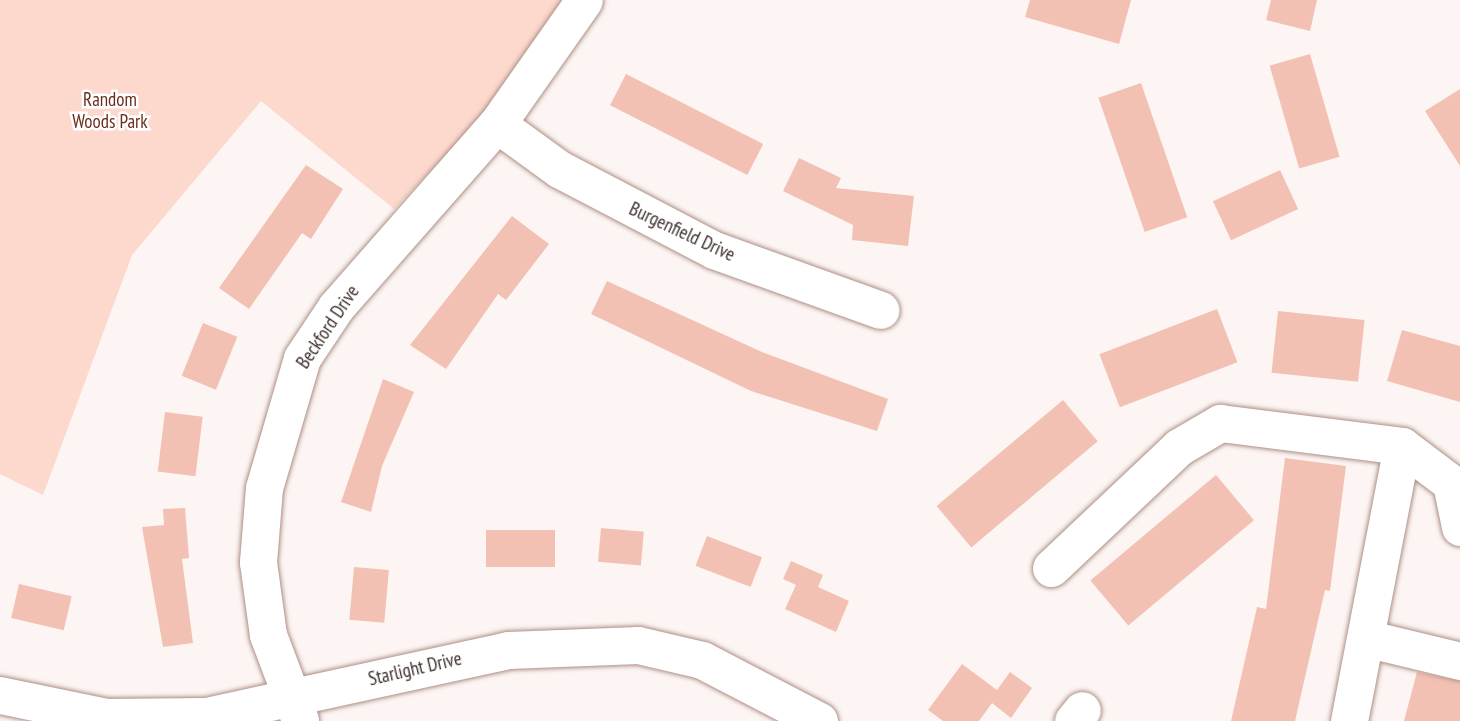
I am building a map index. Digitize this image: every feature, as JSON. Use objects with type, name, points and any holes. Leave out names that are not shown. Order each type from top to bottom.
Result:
[{"type":"street","name":"Beckford Drive","points":[[294,710],[268,635],[258,562],[264,488],[282,411],[302,358],[336,307],[497,124],[584,0]]},
{"type":"street","name":"Burgenfield Drive","points":[[497,124],[559,169],[714,250],[881,310]]},
{"type":"street","points":[[1051,568],[1179,447],[1220,424],[1402,446],[1451,483],[1460,527]]},
{"type":"street","points":[[1349,721],[1369,639],[1402,446]]},
{"type":"street","points":[[1369,639],[1460,661]]},
{"type":"street","name":"Starlight Drive","points":[[0,695],[63,716],[206,716],[294,710],[509,650],[638,645],[702,660],[819,721]]},
{"type":"green space","name":"Random Woods Park","points":[[0,0],[564,0],[477,122],[394,209],[261,101],[132,255],[43,495],[0,474]]},
{"type":"building","points":[[1030,0],[1131,0],[1119,44],[1025,17]]},
{"type":"building","points":[[1271,0],[1317,0],[1310,31],[1266,20]]},
{"type":"building","points":[[1310,54],[1339,157],[1299,168],[1270,66]]},
{"type":"building","points":[[626,74],[763,144],[747,175],[610,105]]},
{"type":"building","points":[[1141,83],[1187,217],[1145,232],[1098,98]]},
{"type":"building","points":[[1460,89],[1460,166],[1425,111]]},
{"type":"building","points":[[799,158],[841,178],[836,188],[914,196],[908,246],[852,240],[853,225],[783,191]]},
{"type":"building","points":[[306,165],[343,189],[311,239],[302,233],[249,309],[219,288]]},
{"type":"building","points":[[1280,170],[1298,209],[1231,240],[1213,201]]},
{"type":"building","points":[[512,216],[549,244],[506,300],[498,294],[446,369],[410,345]]},
{"type":"building","points":[[607,281],[762,352],[888,399],[877,431],[751,391],[591,314]]},
{"type":"building","points":[[1217,309],[1237,362],[1120,407],[1099,354]]},
{"type":"building","points":[[1278,311],[1365,320],[1358,382],[1272,373]]},
{"type":"building","points":[[203,323],[237,337],[216,390],[182,376]]},
{"type":"building","points":[[1402,330],[1460,346],[1460,402],[1387,381]]},
{"type":"building","points":[[383,379],[414,392],[382,466],[371,512],[341,502]]},
{"type":"building","points":[[1063,400],[1098,441],[971,547],[937,506]]},
{"type":"building","points":[[165,412],[203,417],[195,476],[158,472]]},
{"type":"building","points":[[1285,458],[1346,466],[1330,591],[1325,590],[1295,721],[1231,721],[1257,607],[1266,609]]},
{"type":"building","points":[[1216,475],[1254,520],[1128,626],[1090,580]]},
{"type":"building","points":[[185,508],[189,558],[182,559],[193,643],[163,647],[142,527],[164,525],[163,509]]},
{"type":"building","points":[[601,528],[644,532],[641,566],[598,562]]},
{"type":"building","points":[[486,530],[555,530],[555,567],[486,567]]},
{"type":"building","points":[[707,536],[762,557],[751,587],[696,566]]},
{"type":"building","points":[[791,561],[823,575],[818,587],[849,601],[836,632],[785,609],[796,585],[783,579]]},
{"type":"building","points":[[354,567],[389,570],[384,623],[349,620]]},
{"type":"building","points":[[19,584],[72,596],[64,630],[11,618]]},
{"type":"building","points":[[962,664],[997,690],[1010,672],[1032,688],[1011,718],[992,703],[979,721],[943,721],[928,710]]},
{"type":"building","points":[[1417,672],[1460,681],[1460,721],[1404,721]]}]
